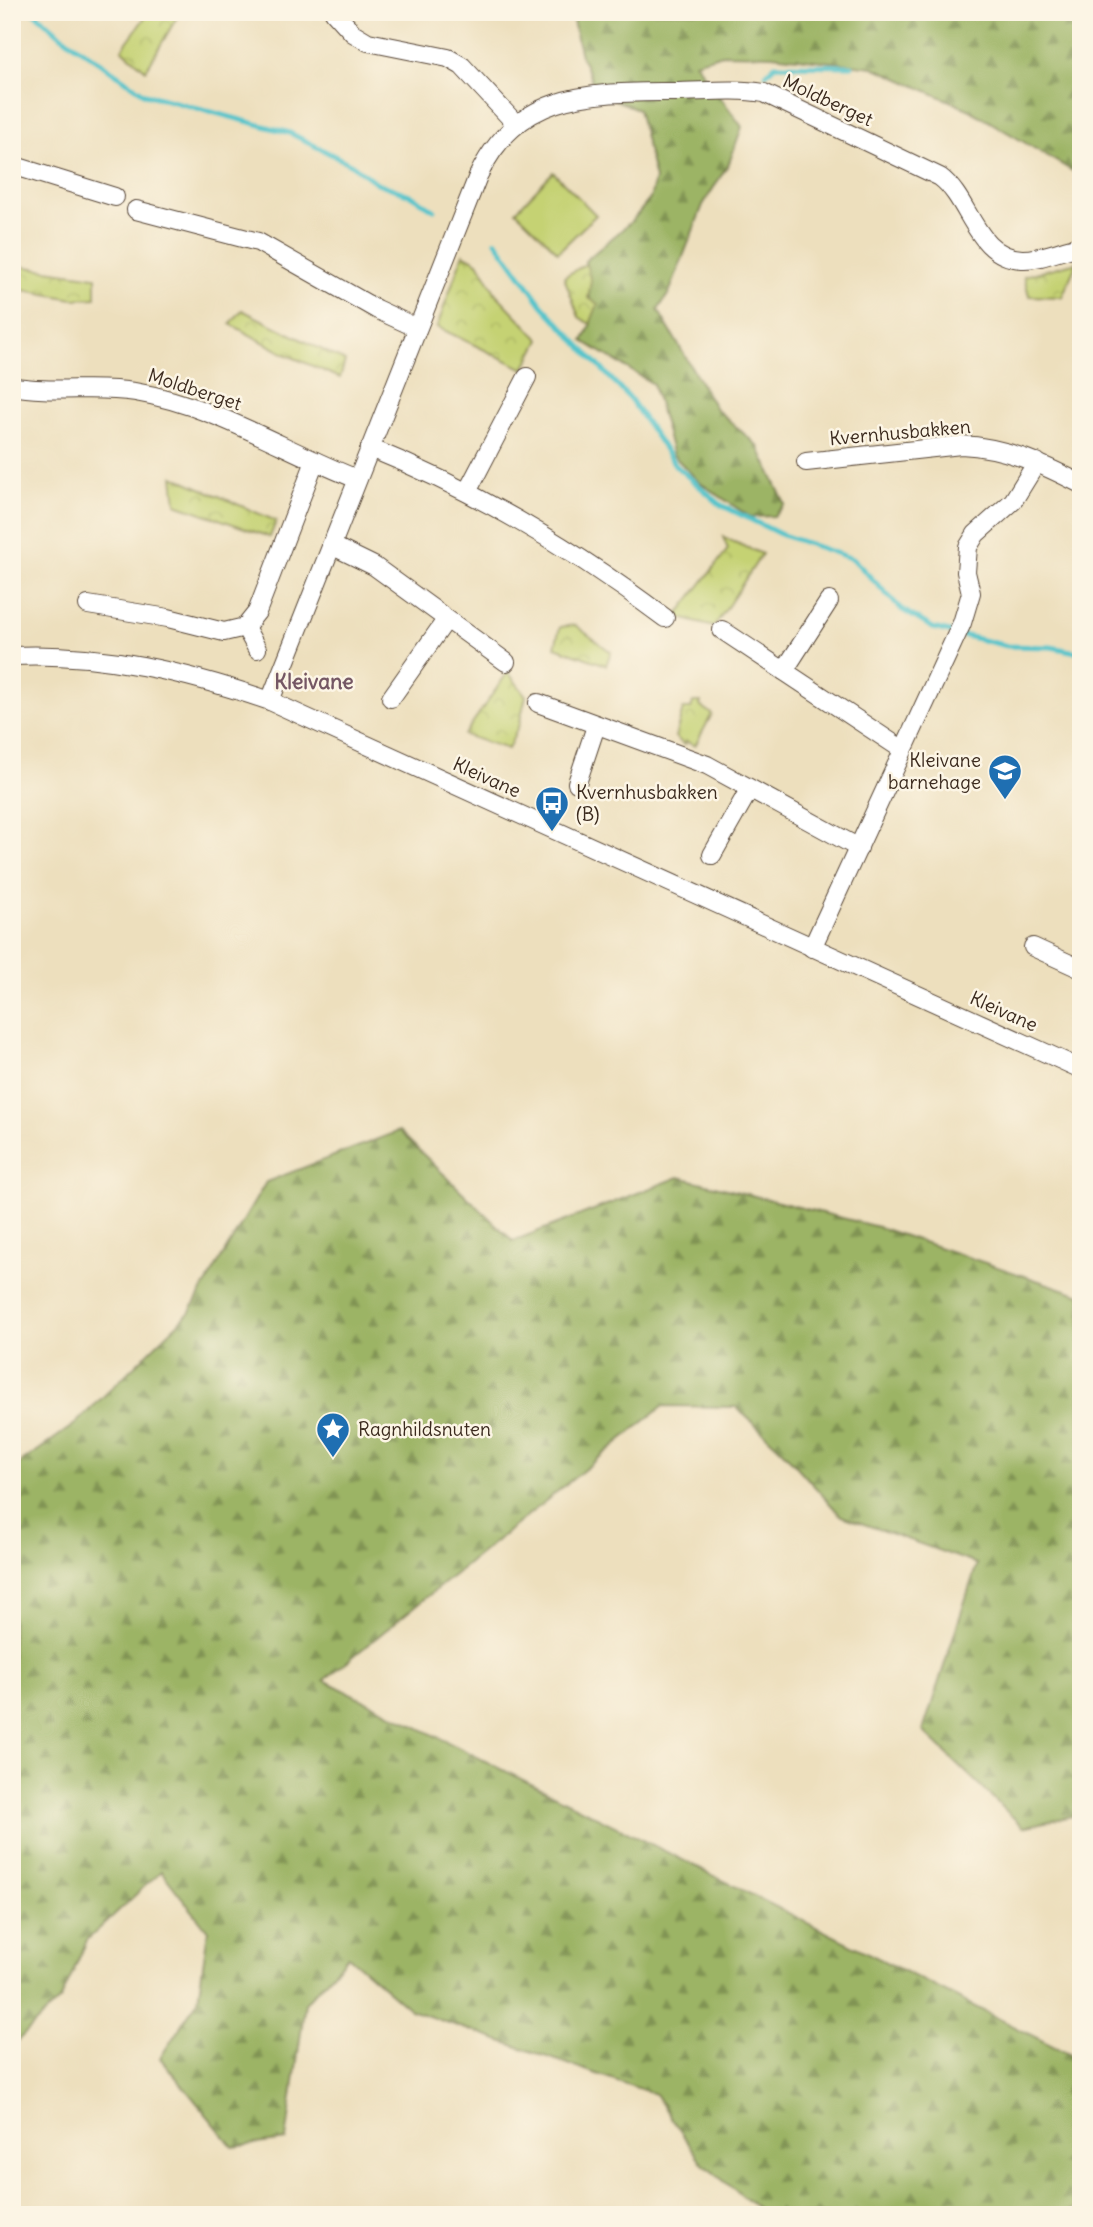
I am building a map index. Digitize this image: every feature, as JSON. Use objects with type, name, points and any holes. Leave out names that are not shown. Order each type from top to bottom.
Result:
[{"type":"street","points":[[334,12],[353,33],[368,42],[448,58],[462,66],[516,124]]},
{"type":"street","name":"Moldberget","points":[[270,701],[478,176],[495,147],[516,124],[567,98],[585,94],[741,89],[764,93],[940,177],[954,191],[988,245],[1004,255],[1022,259],[1081,246]]},
{"type":"street","points":[[12,165],[115,197]]},
{"type":"street","points":[[136,210],[258,242],[376,309],[417,328]]},
{"type":"street","points":[[467,492],[527,377]]},
{"type":"street","name":"Moldberget","points":[[12,386],[134,392],[176,402],[236,424],[358,479]]},
{"type":"street","name":"Kvernhusbakken","points":[[806,462],[961,445],[996,449],[1037,462],[1081,484]]},
{"type":"street","points":[[370,448],[467,492],[554,539],[665,618]]},
{"type":"street","points":[[88,605],[168,618],[224,632],[245,628],[257,612],[316,461]]},
{"type":"street","points":[[812,948],[969,604],[971,593],[966,558],[968,547],[976,534],[1013,501],[1037,462]]},
{"type":"street","points":[[331,545],[374,566],[506,662]]},
{"type":"street","points":[[784,671],[829,601]]},
{"type":"street","points":[[391,698],[446,620]]},
{"type":"street","points":[[245,628],[257,649]]},
{"type":"street","points":[[722,630],[903,750]]},
{"type":"street","name":"Kleivane","points":[[12,656],[71,657],[153,667],[221,684],[270,701],[1081,1069]]},
{"type":"street","points":[[538,704],[680,753],[859,848]]},
{"type":"street","points":[[577,783],[596,726]]},
{"type":"street","points":[[712,855],[749,790]]},
{"type":"street","points":[[1033,947],[1081,969]]},
{"type":"green space","points":[[149,12],[180,12],[146,70],[122,49]]},
{"type":"green space","points":[[571,12],[1081,12],[1081,176],[968,109],[873,67],[772,55],[723,54],[695,62],[742,127],[729,163],[703,205],[669,293],[658,310],[716,409],[758,446],[785,504],[774,516],[750,517],[699,482],[673,455],[653,384],[583,341],[589,330],[592,311],[585,261],[632,221],[650,199],[655,179],[638,109],[597,93],[581,56]]},
{"type":"green space","points":[[553,172],[596,215],[558,252],[516,211]]},
{"type":"green space","points":[[463,254],[478,262],[496,294],[540,340],[524,369],[437,327]]},
{"type":"green space","points":[[1077,262],[1062,297],[1029,296],[1024,276]]},
{"type":"green space","points":[[586,264],[591,281],[588,298],[598,304],[590,324],[579,317],[564,277]]},
{"type":"green space","points":[[12,265],[96,277],[96,298],[73,299],[12,288]]},
{"type":"green space","points":[[242,310],[345,361],[340,378],[285,354],[230,324]]},
{"type":"green space","points":[[173,476],[276,521],[270,537],[176,504]]},
{"type":"green space","points":[[723,537],[762,554],[714,627],[676,617],[728,549]]},
{"type":"green space","points":[[575,625],[611,652],[606,665],[555,647],[560,627]]},
{"type":"green space","points":[[508,672],[526,696],[519,725],[508,749],[464,735]]},
{"type":"green space","points":[[693,702],[701,702],[700,706],[712,714],[695,746],[685,741],[684,745],[675,737],[683,709],[691,709]]},
{"type":"green space","points":[[399,1131],[513,1241],[679,1177],[878,1227],[1081,1295],[1081,1814],[1023,1827],[923,1731],[977,1564],[841,1516],[782,1450],[736,1407],[663,1406],[324,1680],[1081,2060],[1081,2206],[1062,2215],[766,2215],[703,2164],[655,2094],[411,2010],[348,1956],[305,2003],[286,2140],[233,2147],[160,2058],[198,2000],[208,1931],[161,1871],[87,1940],[61,1999],[12,2046],[12,1469],[75,1424],[189,1313],[266,1182]]},
{"type":"waterway","points":[[34,12],[63,37],[145,94],[290,133],[352,165],[377,183],[410,195],[434,210]]},
{"type":"waterway","points":[[766,74],[775,65],[852,66]]},
{"type":"waterway","points":[[496,241],[542,305],[631,400],[676,466],[721,505],[780,534],[853,559],[901,609],[933,628],[1007,646],[1051,647],[1081,653]]},
{"type":"place","name":"Kleivane barnehage","points":[[1005,801]]},
{"type":"place","name":"Kvernhusbakken (B)","points":[[552,833]]},
{"type":"place","name":"Ragnhildsnuten","points":[[333,1459]]},
{"type":"district","name":"Kleivane","points":[[314,681]]}]
